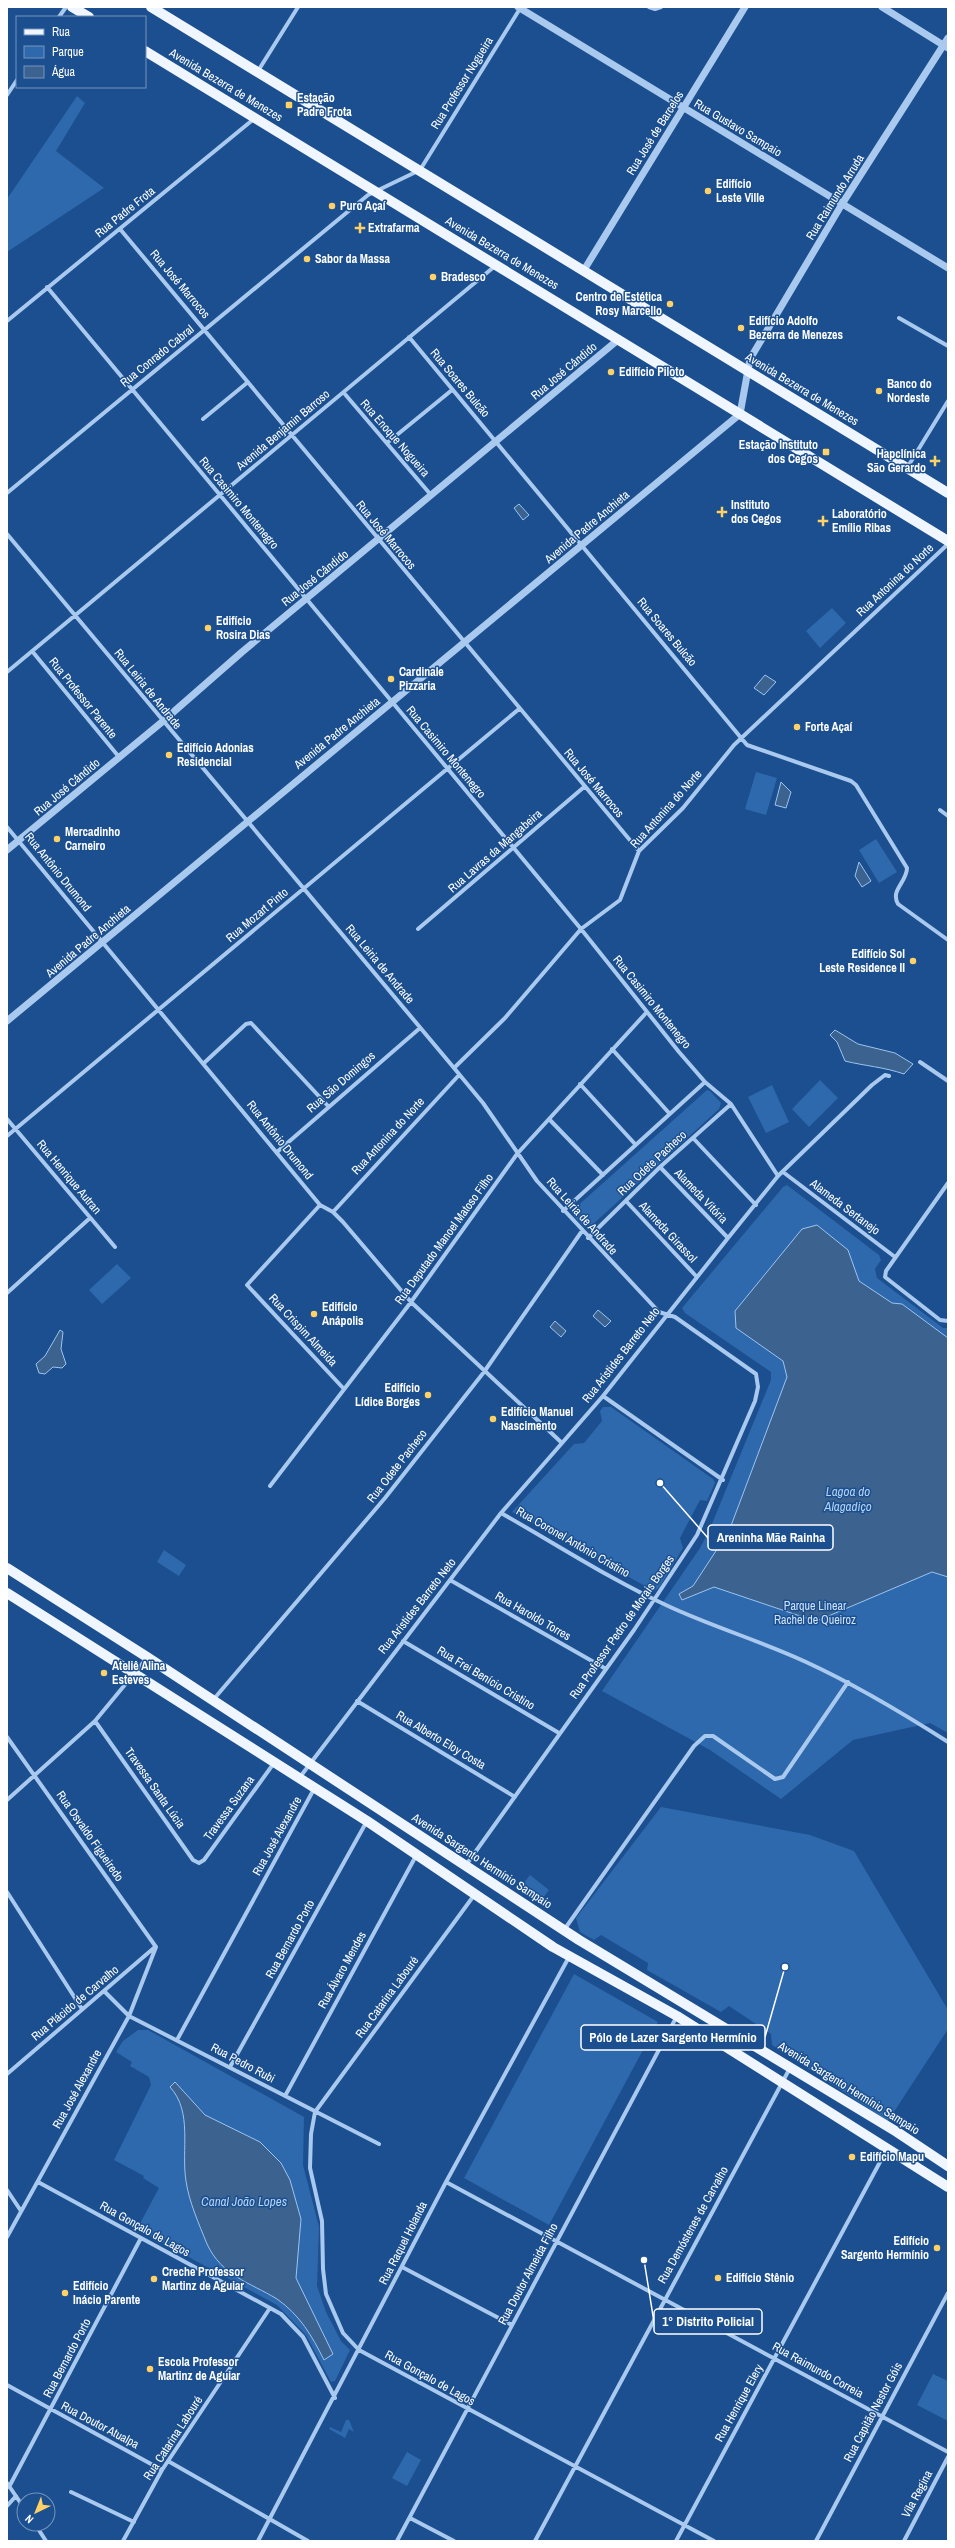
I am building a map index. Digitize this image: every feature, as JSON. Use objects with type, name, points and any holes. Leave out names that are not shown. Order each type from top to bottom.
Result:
[{"type":"main road","points":[[72,7],[87,16]]},
{"type":"main road","name":"Avenida Bezerra de Menezes","points":[[151,7],[948,493]]},
{"type":"main road","name":"Avenida Bezerra de Menezes","points":[[146,52],[619,339],[948,543]]},
{"type":"main road","name":"Avenida Sargento Hermínio Sampaio","points":[[7,1568],[147,1657],[564,1931],[897,2132],[948,2166]]},
{"type":"main road","points":[[7,1592],[314,1789],[367,1821],[570,1956],[677,2016],[948,2187]]},
{"type":"street","points":[[60,16],[66,7]]},
{"type":"street","points":[[258,72],[298,7]]},
{"type":"street","name":"Rua Gustavo Sampaio","points":[[519,7],[948,268]]},
{"type":"street","name":"Rua Professor Nogueira","points":[[420,170],[519,7]]},
{"type":"street","points":[[648,7],[655,9],[661,7]]},
{"type":"street","name":"Rua José de Barcelos","points":[[584,270],[745,7]]},
{"type":"street","points":[[882,7],[946,47]]},
{"type":"street","name":"Rua Raimundo Arruda","points":[[748,371],[750,360],[842,204],[946,47],[948,38]]},
{"type":"street","points":[[7,95],[16,82]]},
{"type":"street","name":"Rua Padre Frota","points":[[7,320],[255,118]]},
{"type":"street","name":"Rua Conrado Cabral","points":[[7,493],[368,195],[420,170]]},
{"type":"street","name":"Rua José Marrocos","points":[[120,229],[205,329],[378,541],[639,852]]},
{"type":"street","name":"Avenida Benjamin Barroso","points":[[7,672],[497,265]]},
{"type":"street","name":"Rua Casimiro Montenegro","points":[[47,287],[447,770],[581,929],[646,1013],[705,1082],[730,1104],[778,1176]]},
{"type":"street","points":[[899,318],[948,346]]},
{"type":"street","name":"Rua Soares Bulcão","points":[[409,337],[583,545],[747,745],[851,781],[856,785],[907,868],[905,877],[895,895],[898,904],[948,940]]},
{"type":"street","name":"Rua José Cândido","points":[[7,850],[162,722],[242,652],[307,600],[619,339]]},
{"type":"street","points":[[740,414],[748,371]]},
{"type":"street","points":[[203,419],[248,382]]},
{"type":"street","points":[[387,443],[452,390]]},
{"type":"street","name":"Rua Enoque Nogueira","points":[[344,392],[432,496]]},
{"type":"street","points":[[907,468],[948,402]]},
{"type":"street","name":"Avenida Padre Anchieta","points":[[7,1021],[103,944],[740,414]]},
{"type":"street","name":"Rua Leiria de Andrade","points":[[7,534],[76,615],[162,722],[248,822],[454,1068],[483,1104],[517,1154],[563,1211],[637,1291],[659,1312],[675,1317],[752,1371],[757,1380]]},
{"type":"street","name":"Rua Antonina do Norte","points":[[454,1068],[510,1013],[581,929],[620,900],[639,852],[683,808],[741,738],[948,543]]},
{"type":"street","name":"Rua Professor Parente","points":[[32,651],[119,757]]},
{"type":"street","name":"Rua Mozart Pinto","points":[[7,1136],[519,709]]},
{"type":"street","name":"Rua Lavras da Mangabeira","points":[[418,929],[584,787]]},
{"type":"street","points":[[940,810],[948,816]]},
{"type":"street","name":"Rua Antônio Drumond","points":[[7,827],[103,944],[204,1063],[320,1205],[333,1212],[411,1302],[484,1372],[562,1443]]},
{"type":"street","name":"Rua Deputado Manoel Matoso Filho","points":[[270,1486],[411,1302],[517,1154],[646,1013]]},
{"type":"street","points":[[204,1063],[246,1024],[251,1023],[328,1106]]},
{"type":"street","name":"Rua São Domingos","points":[[277,1152],[328,1106],[420,1028]]},
{"type":"street","points":[[612,1049],[670,1113]]},
{"type":"street","points":[[920,1062],[948,1081]]},
{"type":"street","name":"Rua Antonina do Norte","points":[[333,1212],[459,1075]]},
{"type":"street","name":"Rua Aristides Barreto Neto","points":[[299,1779],[501,1513],[603,1396],[696,1276],[756,1205],[778,1176],[872,1085],[885,1075],[889,1076]]},
{"type":"street","name":"Rua Odete Pacheco","points":[[563,1211],[705,1082]]},
{"type":"street","points":[[580,1084],[635,1144]]},
{"type":"street","name":"Rua Odete Pacheco","points":[[588,1238],[660,1168],[730,1104]]},
{"type":"street","name":"Rua Henrique Autran","points":[[7,1119],[115,1247]]},
{"type":"street","points":[[549,1119],[603,1175]]},
{"type":"street","points":[[693,1138],[756,1205]]},
{"type":"street","name":"Alameda Vitória","points":[[660,1168],[728,1238]]},
{"type":"street","name":"Alameda Sertanejo","points":[[783,1172],[895,1257]]},
{"type":"street","points":[[948,1183],[886,1271],[886,1278],[940,1320],[948,1321]]},
{"type":"street","name":"Alameda Girassol","points":[[626,1201],[696,1276]]},
{"type":"street","name":"Rua Crispim Almeida","points":[[320,1205],[247,1284],[344,1389]]},
{"type":"street","points":[[7,1293],[90,1218]]},
{"type":"street","name":"Rua Odete Pacheco","points":[[213,1701],[385,1498],[484,1372],[582,1231]]},
{"type":"street","name":"Rua Professor Pedro de Morais Borges","points":[[466,1866],[655,1600],[697,1535],[723,1480],[756,1401],[757,1380]]},
{"type":"street","points":[[603,1396],[723,1480]]},
{"type":"street","name":"Rua Coronel Antônio Cristino","points":[[501,1513],[655,1600],[730,1633],[804,1661],[848,1682],[878,1698],[948,1742]]},
{"type":"street","name":"Rua Haroldo Torres","points":[[450,1580],[606,1669]]},
{"type":"street","name":"Rua Frei Benício Cristino","points":[[403,1641],[560,1733]]},
{"type":"street","points":[[7,1800],[95,1721],[147,1657]]},
{"type":"street","points":[[564,1931],[694,1746],[704,1736],[713,1736],[775,1779],[779,1779],[783,1777],[848,1682]]},
{"type":"street","name":"Rua Alberto Eloy Costa","points":[[357,1701],[515,1797]]},
{"type":"street","name":"Travessa Santa Lúcia","points":[[95,1721],[193,1860],[200,1863]]},
{"type":"street","name":"Rua Osvaldo Figueiredo","points":[[7,1737],[156,1947]]},
{"type":"street","name":"Travessa Suzana","points":[[200,1863],[274,1763]]},
{"type":"street","name":"Rua José Alexandre","points":[[177,2040],[314,1789]]},
{"type":"street","name":"Rua Bernardo Porto","points":[[230,2067],[367,1821]]},
{"type":"street","name":"Rua Álvaro Mendes","points":[[285,2096],[417,1854]]},
{"type":"street","points":[[7,1892],[82,2009]]},
{"type":"street","name":"Rua Catarina Labouré","points":[[315,2112],[475,1893]]},
{"type":"street","name":"Rua Plácido de Carvalho","points":[[7,2074],[156,1947]]},
{"type":"street","name":"Rua José Alexandre","points":[[7,2237],[129,2016],[156,1947]]},
{"type":"street","name":"Rua Raquel Holanda","points":[[258,2541],[446,2182],[570,1956]]},
{"type":"street","name":"Rua Pedro Rubi","points":[[104,1991],[129,2016],[379,2144]]},
{"type":"street","name":"Rua Doutor Almeida Filho","points":[[397,2541],[677,2016]]},
{"type":"street","name":"Rua Demóstenes de Carvalho","points":[[535,2541],[790,2068]]},
{"type":"street","name":"Rua Gonçalo de Lagos","points":[[315,2112],[311,2134],[310,2168],[322,2221],[323,2269],[326,2294],[343,2333],[359,2350],[467,2410],[714,2541]]},
{"type":"street","name":"Rua Henrique Elery","points":[[676,2541],[888,2148]]},
{"type":"street","name":"Rua Gonçalo de Lagos","points":[[38,2182],[270,2308],[287,2319],[303,2337],[334,2398]]},
{"type":"street","name":"Rua Raimundo Correia","points":[[446,2182],[665,2298],[948,2452]]},
{"type":"street","points":[[7,2190],[21,2211]]},
{"type":"street","name":"Rua Bernardo Porto","points":[[8,2485],[51,2410],[141,2238]]},
{"type":"street","points":[[402,2267],[512,2325]]},
{"type":"street","name":"Rua Capitão Nestor Góis","points":[[816,2541],[948,2293]]},
{"type":"street","name":"Rua Catarina Labouré","points":[[123,2541],[162,2470],[270,2308]]},
{"type":"street","name":"Rua Doutor Atualpa","points":[[7,2385],[162,2470]]},
{"type":"street","name":"Vila Regina","points":[[904,2541],[948,2457]]},
{"type":"street","points":[[168,2461],[308,2541]]},
{"type":"street","points":[[7,2506],[16,2496],[8,2485]]},
{"type":"street","points":[[71,2492],[134,2522]]},
{"type":"street","points":[[410,2518],[454,2541]]},
{"type":"street","points":[[40,2532],[46,2541]]},
{"type":"green space","points":[[77,96],[85,103],[56,151],[104,188],[7,252],[7,199]]},
{"type":"green space","points":[[832,608],[846,623],[820,648],[806,631]]},
{"type":"green space","points":[[756,772],[777,778],[766,815],[745,809]]},
{"type":"green space","points":[[876,839],[897,872],[879,883],[859,850]]},
{"type":"green space","points":[[820,1080],[838,1098],[809,1127],[792,1109]]},
{"type":"green space","points":[[772,1085],[789,1122],[766,1133],[748,1097]]},
{"type":"green space","points":[[707,1090],[710,1091],[721,1103],[719,1109],[590,1227],[584,1227],[573,1215],[574,1209]]},
{"type":"green space","name":"Parque Linear Rachel de Queiroz","points":[[787,1185],[879,1255],[881,1260],[875,1269],[877,1278],[943,1328],[948,1328],[948,1733],[930,1723],[853,1740],[781,1799],[710,1750],[602,1691],[700,1548],[709,1531],[771,1380],[771,1372],[685,1313],[682,1308],[783,1187]]},
{"type":"green space","points":[[117,1264],[131,1278],[102,1304],[89,1290]]},
{"type":"green space","points":[[603,1407],[611,1407],[713,1479],[715,1483],[707,1501],[700,1500],[680,1538],[683,1548],[659,1588],[654,1591],[512,1512],[574,1444],[584,1443],[602,1421],[600,1411]]},
{"type":"green space","points":[[164,1550],[186,1565],[179,1576],[157,1562]]},
{"type":"green space","points":[[661,1807],[810,1835],[854,1851],[948,2010],[948,2029],[888,2121],[772,2045],[771,2034],[729,2006],[721,2012],[647,1970],[648,1963],[601,1935],[594,1940],[580,1932],[576,1918]]},
{"type":"green space","points":[[530,1875],[549,1890],[540,1902],[520,1888]]},
{"type":"green space","points":[[574,1974],[658,2022],[549,2225],[464,2178]]},
{"type":"green space","points":[[138,2030],[148,2030],[304,2117],[303,2165],[319,2227],[317,2286],[326,2312],[341,2341],[350,2350],[335,2381],[331,2382],[306,2335],[277,2305],[137,2229],[159,2188],[143,2178],[144,2176],[114,2160],[151,2085],[149,2077],[130,2066],[132,2062],[116,2052],[123,2041]]},
{"type":"green space","points":[[933,2374],[948,2381],[948,2421],[917,2405]]},
{"type":"green space","points":[[346,2420],[349,2420],[354,2432],[349,2429],[345,2438],[329,2429],[330,2427],[341,2432]]},
{"type":"green space","points":[[407,2452],[421,2460],[407,2486],[392,2478]]},
{"type":"water","points":[[519,504],[529,515],[523,520],[514,508]]},
{"type":"water","points":[[765,675],[776,682],[764,695],[754,688]]},
{"type":"water","points":[[781,782],[791,792],[786,808],[775,805]]},
{"type":"water","points":[[859,862],[871,881],[862,887],[855,876]]},
{"type":"water","points":[[835,1030],[858,1044],[895,1053],[913,1064],[904,1074],[845,1061],[837,1042],[830,1035]]},
{"type":"water","name":"Lagoa do Alagadiço","points":[[817,1225],[848,1250],[859,1281],[892,1303],[902,1304],[948,1338],[948,1577],[932,1572],[819,1620],[806,1618],[714,1587],[682,1600],[679,1594],[693,1586],[729,1531],[787,1377],[783,1361],[736,1328],[735,1311],[802,1229]]},
{"type":"water","points":[[598,1310],[611,1321],[605,1327],[593,1316]]},
{"type":"water","points":[[555,1321],[566,1331],[561,1337],[550,1327]]},
{"type":"water","points":[[60,1330],[63,1332],[61,1349],[66,1364],[62,1368],[53,1367],[45,1374],[39,1373],[36,1364],[45,1356]]},
{"type":"water","name":"Canal João Lopes","points":[[175,2082],[205,2115],[260,2142],[281,2163],[290,2180],[301,2219],[296,2278],[333,2354],[324,2360],[305,2326],[285,2305],[228,2271],[213,2255],[207,2244],[187,2189],[185,2169],[185,2132],[182,2108],[170,2087]]},
{"type":"place","name":"Estação Padre Frota","points":[[289,105]]},
{"type":"place","name":"Edifício Leste Ville","points":[[708,191]]},
{"type":"place","name":"Puro Açaí","points":[[332,206]]},
{"type":"place","name":"Extrafarma","points":[[360,228]]},
{"type":"place","name":"Sabor da Massa","points":[[307,259]]},
{"type":"place","name":"Bradesco","points":[[433,277]]},
{"type":"place","name":"Centro de Estética Rosy Marcello","points":[[670,304]]},
{"type":"place","name":"Edifício Adolfo Bezerra de Menezes","points":[[741,328]]},
{"type":"place","name":"Edifício Piloto","points":[[611,372]]},
{"type":"place","name":"Banco do Nordeste","points":[[879,391]]},
{"type":"place","name":"Estação Instituto dos Cegos","points":[[826,452]]},
{"type":"place","name":"Hapclínica São Gerardo","points":[[935,461]]},
{"type":"place","name":"Instituto dos Cegos","points":[[722,512]]},
{"type":"place","name":"Laboratório Emílio Ribas","points":[[823,521]]},
{"type":"place","name":"Edifício Rosira Dias","points":[[208,628]]},
{"type":"place","name":"Cardinale Pizzaria","points":[[391,679]]},
{"type":"place","name":"Forte Açaí","points":[[797,727]]},
{"type":"place","name":"Edifício Adonias Residencial","points":[[169,755]]},
{"type":"place","name":"Mercadinho Carneiro","points":[[57,839]]},
{"type":"place","name":"Edifício Sol Leste Residence II","points":[[913,961]]},
{"type":"place","name":"Edifício Anápolis","points":[[314,1314]]},
{"type":"place","name":"Edifício Lídice Borges","points":[[428,1395]]},
{"type":"place","name":"Edifício Manuel Nascimento","points":[[493,1419]]},
{"type":"place","name":"Areninha Mãe Rainha","points":[[660,1483]]},
{"type":"place","name":"Ateliê Alina Esteves","points":[[104,1673]]},
{"type":"place","name":"Pólo de Lazer Sargento Hermínio","points":[[785,1967]]},
{"type":"place","name":"Edifício Mapu","points":[[852,2157]]},
{"type":"place","name":"Edifício Sargento Hermínio","points":[[937,2248]]},
{"type":"place","name":"1° Distrito Policial","points":[[644,2260]]},
{"type":"place","name":"Edifício Stênio","points":[[718,2278]]},
{"type":"place","name":"Creche Professor Martinz de Aguiar","points":[[154,2279]]},
{"type":"place","name":"Edifício Inácio Parente","points":[[65,2293]]},
{"type":"place","name":"Escola Professor Martinz de Aguiar","points":[[150,2369]]}]
